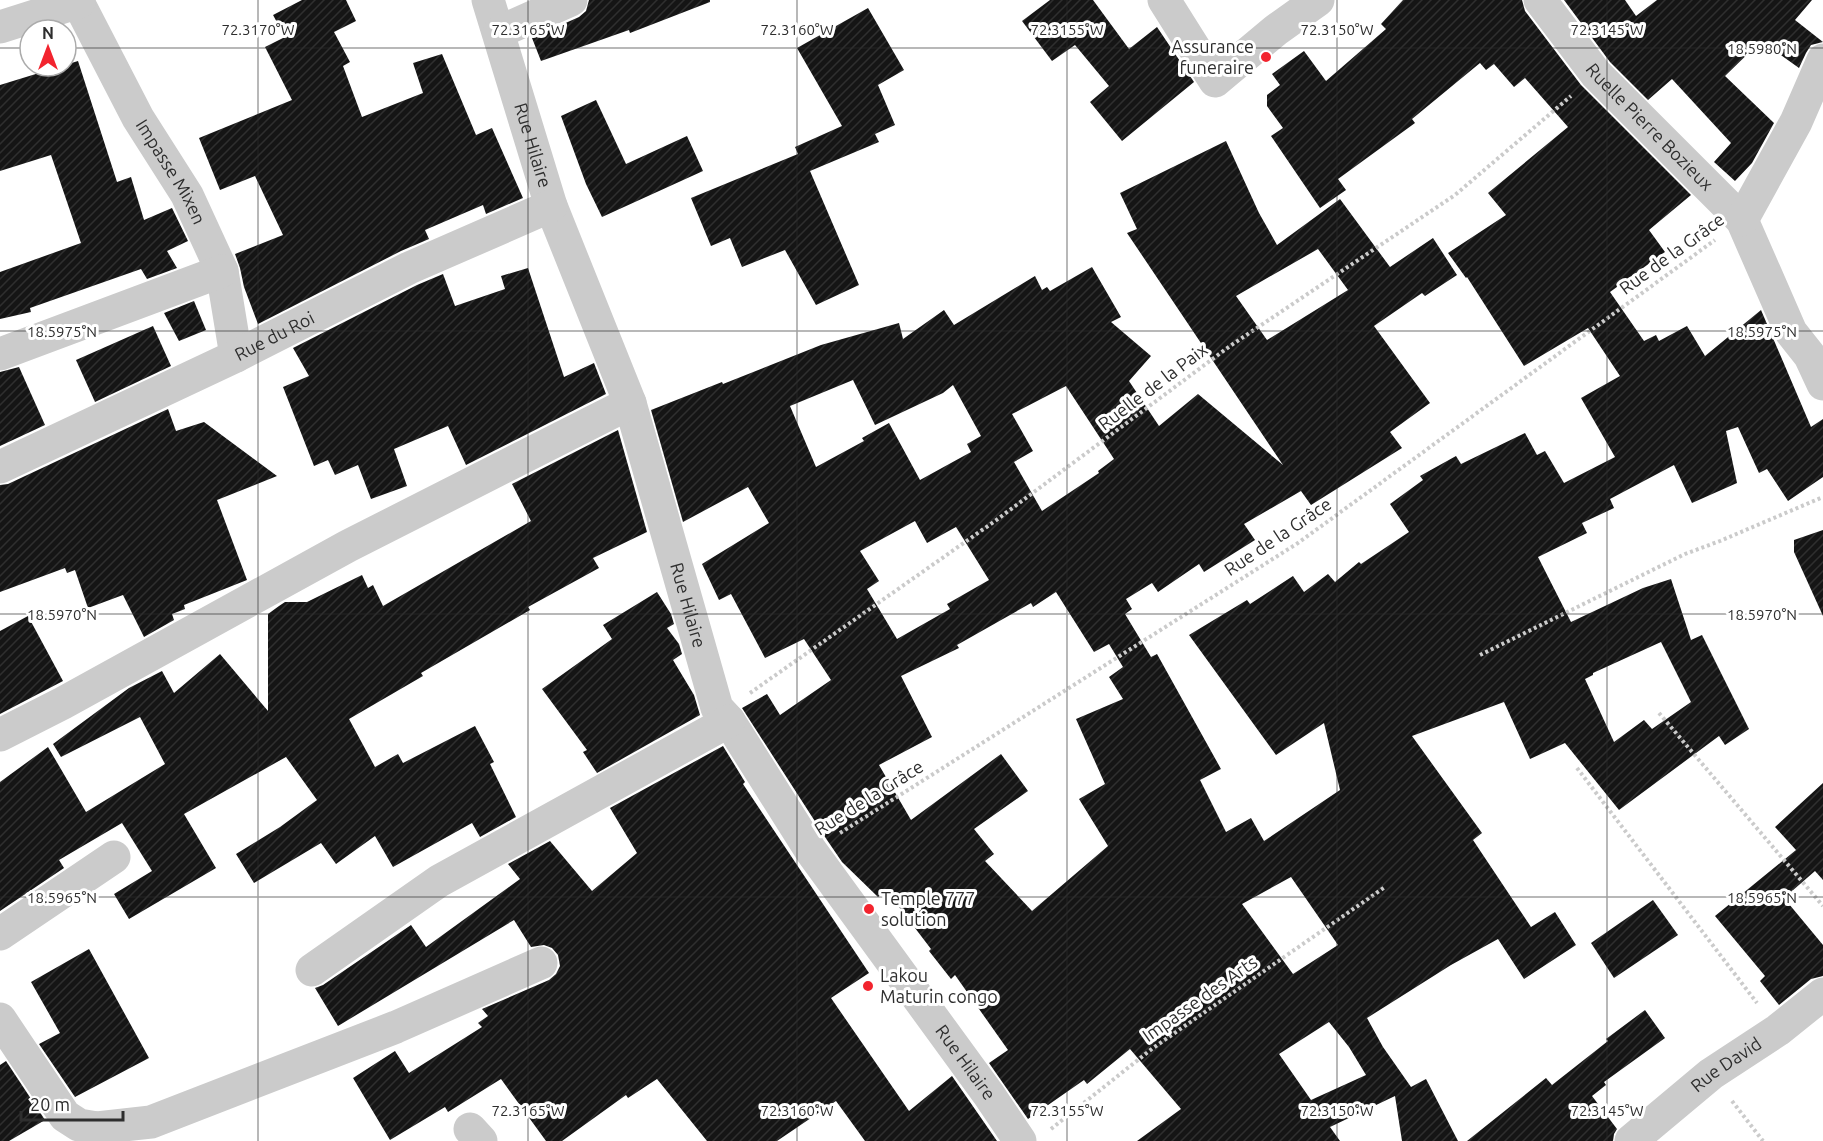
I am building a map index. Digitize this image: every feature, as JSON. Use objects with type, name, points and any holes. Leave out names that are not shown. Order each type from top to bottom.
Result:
[{"type":"street","name":"Rue Hilaire","points":[[488,0],[551,206],[630,403],[723,715],[812,851],[982,1085],[1033,1137]]},
{"type":"street","points":[[499,32],[571,0]]},
{"type":"street","points":[[1164,0],[1215,81],[1276,30],[1318,0]]},
{"type":"street","name":"Ruelle Pierre Bozieux","points":[[1540,0],[1596,74],[1742,220]]},
{"type":"street","points":[[0,27],[78,1]]},
{"type":"street","name":"Impasse Mixen","points":[[78,1],[138,118],[187,195],[222,271],[236,356]]},
{"type":"street","points":[[1823,60],[1796,122],[1742,220],[1791,332],[1810,356],[1823,384]]},
{"type":"street","name":"Rue du Roi","points":[[0,467],[236,356],[409,268],[551,206]]},
{"type":"street","points":[[0,354],[222,271]]},
{"type":"street","points":[[0,735],[63,703],[348,546],[630,403]]},
{"type":"street","points":[[312,970],[439,881],[723,715]]},
{"type":"street","points":[[0,934],[114,857]]},
{"type":"street","points":[[0,1019],[64,1116],[79,1125],[157,1132],[541,963]]},
{"type":"street","name":"Rue David","points":[[1631,1141],[1711,1074],[1778,1030],[1823,994]]},
{"type":"path","name":"Ruelle de la Paix","points":[[723,715],[752,692],[995,522],[1230,346],[1455,195],[1596,74]]},
{"type":"path","name":"Rue de la Grâce","points":[[812,851],[1298,543],[1742,220]]},
{"type":"path","points":[[1480,655],[1667,562],[1823,497]]},
{"type":"path","points":[[1659,713],[1823,906]]},
{"type":"path","points":[[1577,768],[1778,1030]]},
{"type":"path","name":"Impasse des Arts","points":[[1033,1137],[1153,1048],[1385,887]]},
{"type":"path","points":[[1711,1074],[1763,1141]]},
{"type":"building","points":[[302,0],[346,0],[356,21],[334,32],[350,62],[343,66],[362,117],[423,93],[413,63],[442,54],[476,135],[492,128],[523,198],[486,214],[483,205],[425,230],[429,239],[258,324],[235,254],[283,235],[255,176],[220,190],[199,138],[292,100],[265,47],[285,37],[273,15]]},
{"type":"building","points":[[589,0],[710,0],[710,2],[630,33],[629,30],[541,61],[532,38],[579,17],[586,11]]},
{"type":"building","points":[[1050,0],[1093,0],[1129,49],[1157,27],[1194,82],[1122,141],[1090,102],[1109,86],[1075,45],[1052,61],[1022,21]]},
{"type":"building","points":[[1403,0],[1522,0],[1525,11],[1581,85],[1691,195],[1649,230],[1665,252],[1610,292],[1644,341],[1656,335],[1659,341],[1687,326],[1705,356],[1761,310],[1811,427],[1823,419],[1823,477],[1788,501],[1767,469],[1759,473],[1738,427],[1726,431],[1737,483],[1692,503],[1674,465],[1610,499],[1614,508],[1582,523],[1587,533],[1538,557],[1571,622],[1643,588],[1671,579],[1691,640],[1702,635],[1749,729],[1725,745],[1719,736],[1619,810],[1565,743],[1530,759],[1504,702],[1412,736],[1482,833],[1473,840],[1531,927],[1555,912],[1576,945],[1524,979],[1498,939],[1451,965],[1367,1018],[1383,1047],[1411,1087],[1426,1079],[1458,1141],[1402,1141],[1395,1096],[1330,1127],[1340,1141],[1137,1141],[1181,1109],[1130,1049],[1087,1084],[1084,1080],[1028,1119],[989,1063],[1008,1050],[955,975],[951,979],[886,890],[878,897],[842,862],[742,708],[767,694],[780,715],[831,680],[804,639],[765,658],[731,594],[719,600],[702,564],[769,523],[748,487],[683,522],[651,410],[821,345],[899,323],[903,339],[944,310],[954,325],[1035,276],[1042,290],[1047,287],[1050,291],[1092,267],[1121,317],[1111,322],[1151,356],[1129,381],[1159,426],[1198,394],[1283,465],[1127,233],[1137,229],[1120,193],[1226,141],[1259,213],[1277,245],[1340,199],[1390,267],[1433,238],[1457,275],[1425,296],[1422,293],[1374,326],[1430,403],[1390,432],[1402,448],[1311,505],[1301,491],[1244,524],[1255,540],[1204,572],[1199,564],[1158,592],[1152,583],[1126,599],[1132,609],[1125,614],[1151,657],[1157,654],[1221,769],[1200,780],[1226,832],[1251,818],[1264,841],[1340,790],[1324,723],[1276,755],[1189,635],[1247,600],[1250,604],[1293,576],[1304,592],[1328,574],[1335,582],[1359,562],[1361,564],[1409,532],[1390,504],[1423,480],[1420,476],[1456,456],[1461,464],[1525,433],[1537,455],[1545,451],[1564,483],[1615,457],[1581,398],[1620,376],[1588,328],[1524,366],[1467,277],[1448,253],[1506,215],[1488,193],[1568,127],[1525,78],[1514,87],[1494,64],[1486,70],[1480,63],[1412,119],[1415,123],[1338,179],[1346,190],[1320,208],[1271,136],[1283,128],[1267,106],[1267,95],[1280,85],[1272,74],[1304,51],[1326,81],[1386,29],[1381,24]],"holes":[[[1318,249],[1348,290],[1267,340],[1236,296]],[[853,380],[875,425],[943,393],[953,385],[981,436],[967,444],[971,452],[920,480],[889,423],[862,438],[864,441],[816,467],[790,406]],[[1066,386],[1114,459],[1098,471],[1099,473],[1042,511],[1014,462],[1033,451],[1012,414]],[[915,521],[927,543],[956,527],[989,580],[947,604],[950,609],[897,639],[867,589],[879,581],[860,551]],[[1056,592],[1094,652],[1109,644],[1123,667],[1109,677],[1123,699],[1076,719],[1105,784],[1079,799],[1108,846],[1032,911],[985,861],[994,854],[974,829],[1028,791],[1001,754],[911,820],[879,765],[932,737],[901,676],[959,648],[957,645],[1031,603],[1033,607]],[[1661,642],[1691,702],[1652,729],[1644,720],[1614,742],[1585,679]],[[1291,877],[1338,945],[1293,974],[1242,904]],[[1329,1022],[1349,1047],[1366,1075],[1311,1100],[1279,1054]]]},
{"type":"building","points":[[1564,0],[1625,0],[1636,16],[1657,0],[1812,0],[1795,20],[1823,42],[1811,45],[1799,68],[1761,41],[1725,76],[1774,123],[1752,163],[1735,181],[1714,162],[1731,143],[1672,79],[1648,100],[1610,62]]},
{"type":"building","points":[[868,8],[904,70],[878,85],[895,125],[875,134],[879,142],[810,171],[859,285],[816,305],[785,250],[742,267],[730,238],[711,246],[691,198],[798,154],[795,147],[842,126],[797,48]]},
{"type":"building","points":[[78,61],[117,182],[131,177],[144,220],[172,208],[188,241],[167,251],[177,268],[147,279],[141,269],[30,308],[31,312],[0,319],[0,272],[81,243],[51,155],[0,171],[0,85],[23,78],[78,78]]},
{"type":"building","points":[[596,100],[626,164],[687,136],[703,171],[602,217],[586,184],[561,116]]},
{"type":"building","points":[[528,268],[564,377],[594,363],[606,394],[466,465],[448,426],[394,449],[407,486],[371,499],[358,465],[335,475],[328,460],[314,466],[283,387],[309,376],[293,348],[443,274],[455,306],[505,289],[501,276]]},
{"type":"building","points":[[194,301],[206,330],[179,341],[164,313]]},
{"type":"building","points":[[153,326],[171,366],[95,402],[76,360]]},
{"type":"building","points":[[19,367],[45,425],[0,446],[0,372]]},
{"type":"building","points":[[168,409],[176,431],[204,422],[277,476],[217,500],[247,580],[184,605],[185,609],[172,614],[174,620],[144,637],[123,595],[88,608],[75,570],[67,573],[65,568],[0,592],[0,485],[8,484]]},
{"type":"building","points":[[618,430],[647,532],[593,558],[599,568],[528,607],[530,610],[421,673],[423,676],[349,719],[375,767],[398,754],[403,763],[475,726],[494,762],[490,764],[516,817],[480,837],[472,823],[393,867],[375,836],[336,864],[321,843],[254,883],[236,854],[280,827],[317,800],[286,757],[184,814],[216,868],[129,919],[114,894],[152,871],[122,823],[59,860],[64,868],[0,911],[0,782],[48,747],[86,812],[165,764],[140,717],[61,757],[53,744],[129,688],[162,671],[174,693],[220,654],[268,711],[268,614],[285,602],[307,602],[362,575],[368,588],[373,585],[383,606],[531,521],[512,484]]},
{"type":"building","points":[[1823,530],[1823,616],[1794,552],[1794,540]]},
{"type":"building","points":[[657,592],[671,614],[674,624],[667,628],[679,644],[682,654],[673,660],[694,695],[700,715],[597,773],[583,752],[587,750],[542,689],[612,639],[603,625]]},
{"type":"building","points":[[28,616],[63,681],[0,714],[0,631]]},
{"type":"building","points":[[723,746],[745,782],[743,784],[869,973],[831,998],[909,1111],[952,1076],[997,1141],[865,1141],[836,1101],[777,1141],[707,1141],[657,1079],[628,1098],[626,1095],[562,1141],[546,1141],[501,1079],[448,1112],[445,1107],[390,1140],[353,1078],[395,1051],[409,1073],[482,1027],[478,1023],[488,1016],[482,1009],[549,980],[560,966],[558,955],[552,948],[544,945],[531,947],[514,920],[338,1026],[315,988],[323,985],[411,925],[426,947],[520,879],[508,864],[550,841],[592,891],[637,853],[610,808]]},
{"type":"building","points":[[1823,783],[1823,880],[1815,871],[1784,898],[1823,945],[1823,976],[1811,979],[1779,1005],[1760,981],[1765,976],[1715,916],[1796,850],[1775,827]]},
{"type":"building","points":[[1653,900],[1678,935],[1614,978],[1591,943]]},
{"type":"building","points":[[89,949],[149,1058],[75,1097],[39,1044],[60,1033],[31,982]]},
{"type":"building","points":[[1645,1010],[1665,1038],[1604,1082],[1606,1085],[1592,1096],[1617,1129],[1613,1141],[1467,1141],[1546,1078],[1552,1085],[1608,1041],[1606,1039]]},
{"type":"building","points":[[6,1061],[45,1120],[9,1141],[0,1141],[0,1065]]},
{"type":"place","name":"Assurance funeraire","points":[[1266,57]]},
{"type":"place","name":"Temple 777 solution","points":[[869,909]]},
{"type":"place","name":"Lakou Maturin congo","points":[[868,986]]}]
